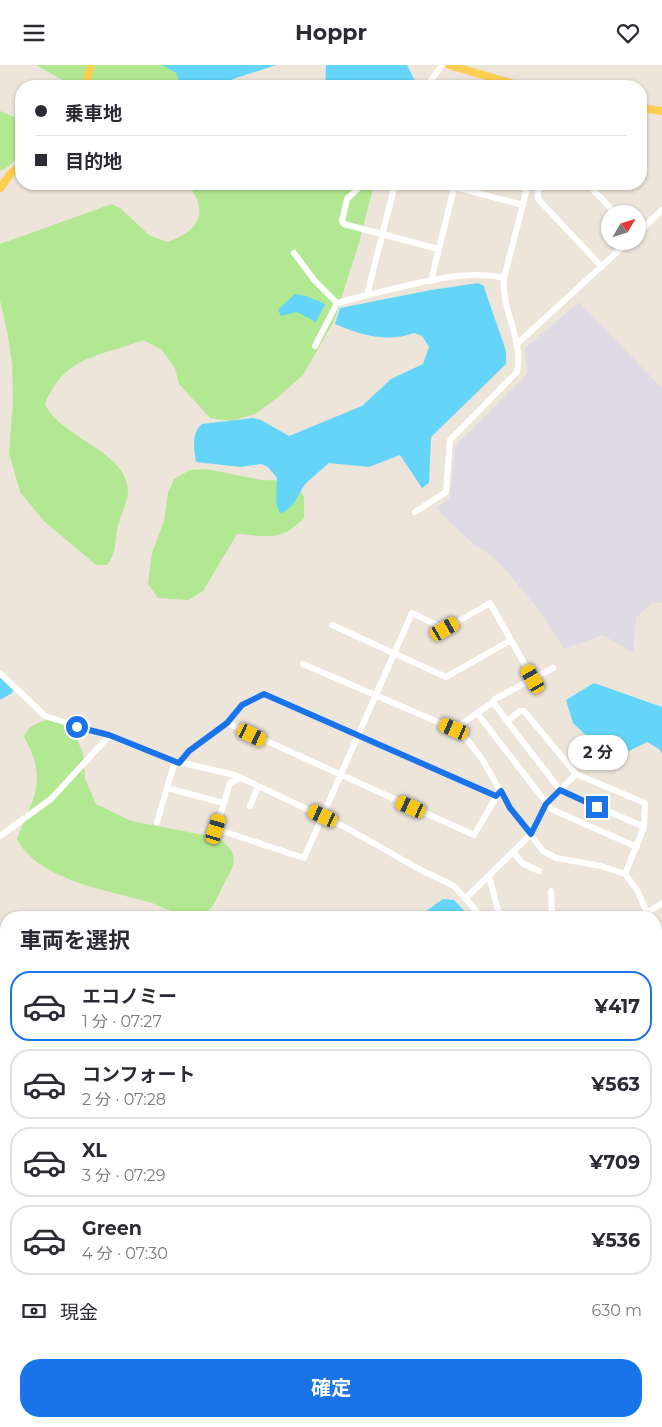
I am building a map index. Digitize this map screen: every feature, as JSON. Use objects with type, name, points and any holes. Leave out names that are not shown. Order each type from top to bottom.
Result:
[{"type":"main road","points":[[87,80],[91,65]]},
{"type":"main road","points":[[452,65],[502,80]]},
{"type":"main road","points":[[647,109],[662,111]]},
{"type":"main road","points":[[0,188],[15,170]]},
{"type":"street","points":[[431,80],[442,65]]},
{"type":"street","points":[[357,190],[347,199],[342,221],[344,224],[438,249]]},
{"type":"street","points":[[367,295],[393,190]]},
{"type":"street","points":[[431,281],[454,190]]},
{"type":"street","points":[[472,190],[523,205]]},
{"type":"street","points":[[415,512],[446,492],[450,440],[518,372],[520,358],[518,343],[503,292],[504,278],[527,190]]},
{"type":"street","points":[[538,190],[538,199],[602,267]]},
{"type":"street","points":[[594,190],[608,205]]},
{"type":"street","points":[[646,225],[662,210]]},
{"type":"street","points":[[518,343],[620,250]]},
{"type":"street","points":[[294,253],[314,281],[337,303]]},
{"type":"street","points":[[315,346],[337,303],[431,281],[471,275],[504,278]]},
{"type":"street","points":[[240,778],[230,783],[216,829],[304,858],[342,776],[393,653],[412,613],[445,629],[490,603],[533,679]]},
{"type":"street","points":[[332,625],[446,677],[511,640]]},
{"type":"street","points":[[303,664],[461,732],[482,759],[498,794],[543,851],[556,857],[601,866],[625,874],[647,911]]},
{"type":"street","points":[[454,729],[495,699],[553,668]]},
{"type":"street","points":[[0,673],[45,716],[109,735],[177,762],[240,778],[323,816],[454,886],[476,911]]},
{"type":"street","points":[[156,822],[177,762],[227,723],[242,705],[264,694],[498,794]]},
{"type":"street","points":[[493,702],[560,790],[644,827]]},
{"type":"street","points":[[507,721],[520,711],[524,711],[576,774],[645,803],[644,827],[625,874]]},
{"type":"street","points":[[477,713],[551,809],[636,847]]},
{"type":"street","points":[[227,723],[474,835],[498,794]]},
{"type":"street","points":[[0,836],[51,799],[109,735]]},
{"type":"street","points":[[465,899],[531,834],[546,804],[576,774]]},
{"type":"street","points":[[250,806],[258,787]]},
{"type":"street","points":[[167,788],[224,803]]},
{"type":"street","points":[[513,852],[522,863],[539,871]]},
{"type":"street","points":[[488,876],[498,911]]},
{"type":"street","points":[[551,891],[552,911]]},
{"type":"shaded area","points":[[579,302],[662,388],[662,603],[651,603],[636,618],[633,653],[603,635],[564,649],[540,611],[498,561],[470,541],[436,508],[450,498],[455,446],[527,374],[525,348]]},
{"type":"green space","points":[[36,65],[209,65],[209,80],[62,80]]},
{"type":"green space","points":[[0,111],[15,117],[15,159],[0,171]]},
{"type":"green space","points":[[192,190],[372,190],[359,243],[334,321],[303,375],[255,414],[231,421],[210,418],[179,384],[175,368],[162,350],[143,340],[74,366],[63,375],[53,388],[45,404],[53,416],[65,427],[107,456],[126,479],[128,493],[113,555],[107,565],[96,565],[44,521],[20,492],[9,453],[13,401],[12,364],[0,300],[0,244],[112,204],[120,208],[149,235],[167,242],[186,233],[196,223],[199,210],[198,202]]},
{"type":"green space","points":[[206,469],[261,480],[292,481],[304,496],[304,518],[288,531],[274,536],[237,534],[203,591],[188,600],[158,598],[148,584],[152,553],[164,521],[168,493],[174,479],[190,470]]},
{"type":"green space","points":[[47,720],[67,722],[72,728],[83,753],[85,779],[96,804],[131,821],[219,838],[227,845],[234,857],[232,869],[216,900],[208,910],[172,911],[152,903],[97,889],[58,875],[41,865],[27,853],[17,839],[33,800],[37,778],[32,752],[24,737],[33,725]]},
{"type":"water","points":[[162,65],[276,65],[232,80],[179,80],[176,73]]},
{"type":"water","points":[[326,65],[407,65],[414,80],[325,80]]},
{"type":"water","points":[[478,283],[484,286],[506,351],[506,364],[431,437],[429,483],[422,488],[400,455],[369,467],[329,463],[305,484],[292,506],[283,513],[279,512],[276,503],[277,478],[268,467],[261,464],[241,467],[196,462],[195,437],[202,424],[253,418],[261,420],[289,436],[362,406],[391,379],[423,364],[429,347],[422,336],[414,333],[404,336],[384,337],[354,331],[335,324],[340,308]]},
{"type":"water","points":[[295,294],[306,296],[325,304],[316,322],[297,312],[281,316],[278,310]]},
{"type":"water","points":[[0,677],[13,690],[12,693],[0,700]]},
{"type":"water","points":[[594,683],[662,707],[662,753],[647,742],[621,755],[598,747],[573,723],[566,700]]},
{"type":"water","points":[[443,899],[454,900],[464,911],[426,911]]},
{"type":"route","points":[[77,727],[109,735],[179,763],[189,751],[227,723],[242,705],[264,694],[496,796],[501,791],[510,808],[531,834],[546,804],[560,790],[597,807]]}]
